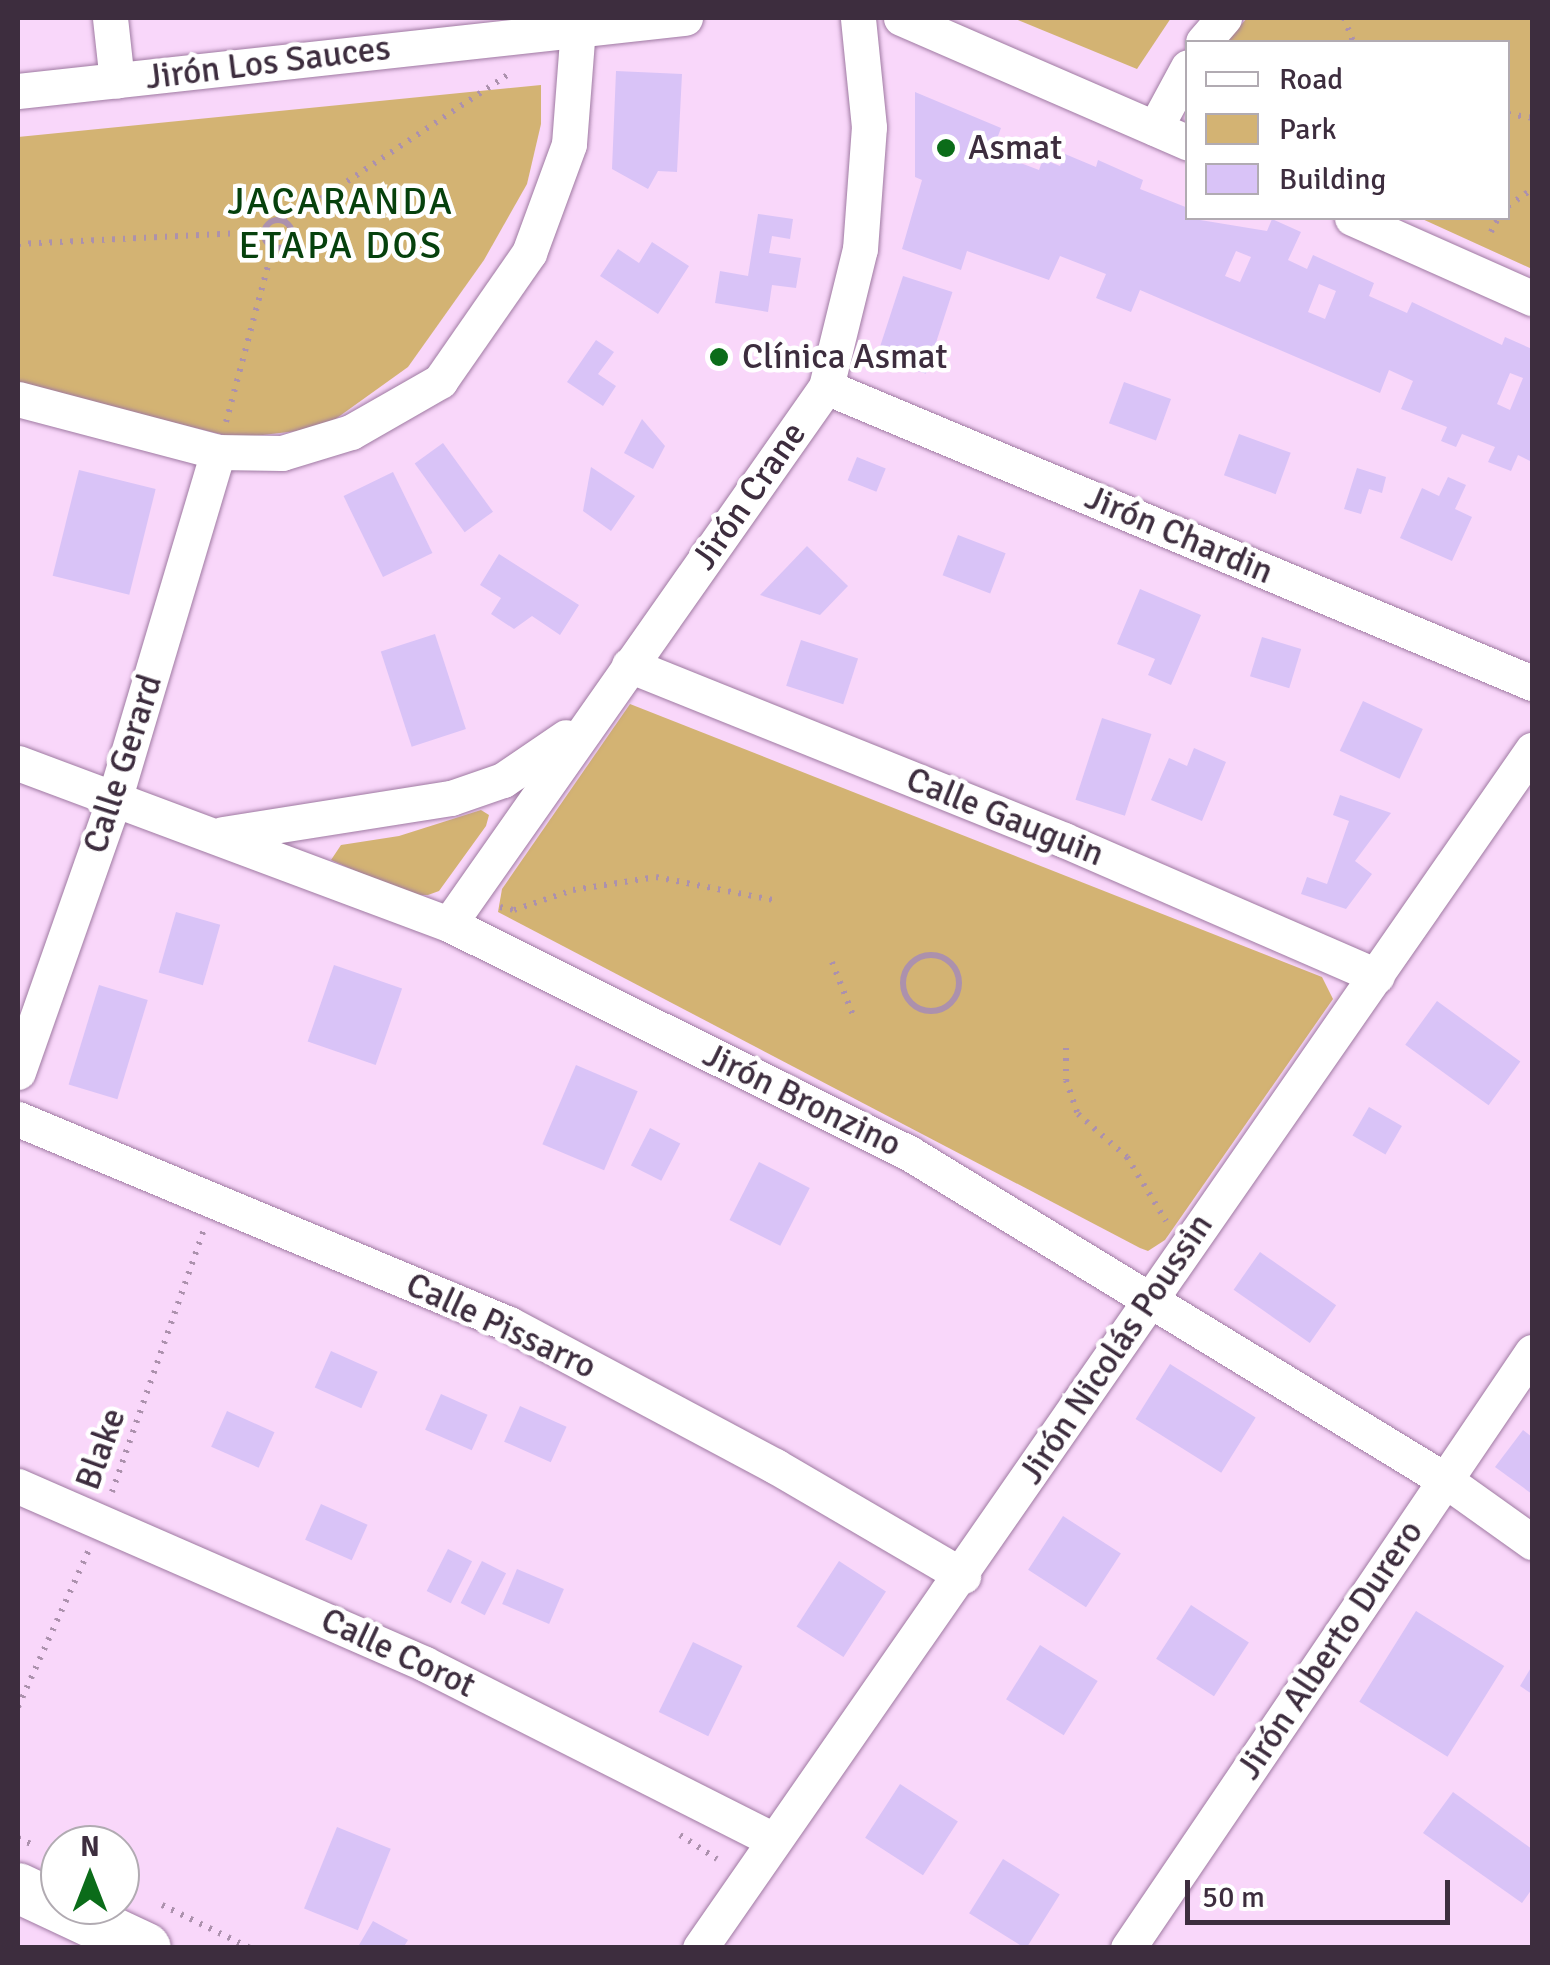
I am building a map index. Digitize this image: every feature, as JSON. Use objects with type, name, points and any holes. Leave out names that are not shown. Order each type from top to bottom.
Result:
[{"type":"street","points":[[110,18],[118,80]]},
{"type":"street","name":"Jirón Los Sauces","points":[[18,92],[685,18]]},
{"type":"street","name":"Jirón Crane","points":[[449,924],[826,387],[860,249],[869,127],[858,18]]},
{"type":"street","points":[[902,18],[1185,141]]},
{"type":"street","points":[[1205,40],[1224,18]]},
{"type":"street","points":[[18,399],[218,452],[282,453],[351,432],[440,381],[529,253],[570,144],[578,28]]},
{"type":"street","points":[[1155,128],[1185,72]]},
{"type":"street","points":[[1356,220],[1532,298]]},
{"type":"street","name":"Jirón Chardin","points":[[826,387],[1532,683]]},
{"type":"street","name":"Calle Gerard","points":[[18,1072],[114,797],[218,452]]},
{"type":"street","name":"Calle Gauguin","points":[[629,665],[1064,840],[1377,976]]},
{"type":"street","name":"Jirón Crane","points":[[216,834],[451,798],[541,758],[594,714]]},
{"type":"street","name":"Jirón Nicolás Poussin","points":[[700,1948],[770,1838],[964,1576],[1149,1296],[1532,750]]},
{"type":"street","name":"Jirón Bronzino","points":[[18,763],[449,924],[910,1152],[1445,1480],[1532,1542]]},
{"type":"street","name":"Calle Pissarro","points":[[18,1119],[508,1324],[775,1466],[964,1576]]},
{"type":"street","name":"Jirón Alberto Durero","points":[[1128,1948],[1532,1352]]},
{"type":"street","name":"Calle Corot","points":[[18,1486],[425,1664],[770,1838]]},
{"type":"street","points":[[18,1888],[146,1948]]},
{"type":"path","points":[[264,232],[272,221],[286,222],[513,71]]},
{"type":"path","points":[[1510,205],[1532,189]]},
{"type":"path","points":[[1491,232],[1497,220]]},
{"type":"path","points":[[272,248],[290,243],[286,222]]},
{"type":"path","points":[[218,452],[272,248],[264,232]]},
{"type":"path","points":[[18,244],[264,232]]},
{"type":"path","points":[[489,904],[514,910],[573,890],[656,877],[773,900]]},
{"type":"path","points":[[932,955],[954,968],[958,987],[950,1004],[924,1010],[909,1000],[903,980],[914,960],[932,955]]},
{"type":"path","points":[[832,962],[853,1015]]},
{"type":"path","points":[[1066,1048],[1066,1080],[1078,1114],[1126,1157],[1154,1192],[1174,1238]]},
{"type":"path","name":"Blake","points":[[18,1707],[102,1520],[214,1200]]},
{"type":"path","points":[[148,1899],[250,1948]]},
{"type":"green space","points":[[1013,18],[1171,18],[1137,69]]},
{"type":"green space","points":[[1247,18],[1532,18],[1532,269],[1424,220],[1510,220],[1510,40],[1228,40]]},
{"type":"green space","points":[[541,85],[541,124],[527,184],[484,260],[408,367],[323,428],[236,438],[18,384],[18,137]]},
{"type":"green space","points":[[630,704],[1322,977],[1333,999],[1165,1240],[1148,1251],[1140,1248],[498,912],[502,889]]},
{"type":"green space","points":[[481,810],[489,815],[486,826],[439,891],[428,895],[410,895],[331,860],[341,845],[399,836]]},
{"type":"building","points":[[616,71],[682,74],[677,172],[658,171],[648,189],[612,169]]},
{"type":"building","points":[[915,92],[1001,128],[992,152],[1039,170],[1043,159],[1060,166],[1065,154],[1096,167],[1098,160],[1143,180],[1140,189],[1185,207],[1185,220],[1267,231],[1274,220],[1301,232],[1288,260],[1307,269],[1313,255],[1374,283],[1369,296],[1407,313],[1412,302],[1502,345],[1505,337],[1532,349],[1532,462],[1518,455],[1511,471],[1488,462],[1495,447],[1462,434],[1456,447],[1441,441],[1447,427],[1401,409],[1413,381],[1389,370],[1380,393],[1140,290],[1131,312],[1096,298],[1106,274],[1060,256],[1049,280],[967,251],[961,270],[902,249],[922,180],[915,177]],"holes":[[[1236,251],[1251,257],[1240,282],[1225,276]],[[1319,284],[1336,291],[1325,319],[1308,312]],[[1510,373],[1523,378],[1510,410],[1497,404]]]},
{"type":"building","points":[[758,214],[793,219],[790,239],[772,236],[769,253],[801,258],[796,288],[772,285],[768,312],[715,303],[720,271],[748,276]]},
{"type":"building","points":[[652,242],[689,266],[658,314],[600,276],[618,249],[639,263]]},
{"type":"building","points":[[903,276],[952,292],[926,374],[876,358]]},
{"type":"building","points":[[596,340],[614,352],[598,374],[616,386],[603,406],[567,382]]},
{"type":"building","points":[[1124,382],[1171,399],[1156,440],[1109,423]]},
{"type":"building","points":[[642,419],[665,446],[653,469],[624,453]]},
{"type":"building","points":[[1239,434],[1291,453],[1276,494],[1224,475]]},
{"type":"building","points":[[443,443],[493,512],[465,532],[415,464]]},
{"type":"building","points":[[857,457],[886,469],[876,492],[848,480]]},
{"type":"building","points":[[591,467],[635,496],[611,531],[583,511]]},
{"type":"building","points":[[1357,468],[1386,477],[1382,493],[1369,489],[1361,514],[1344,509]]},
{"type":"building","points":[[79,470],[156,489],[129,595],[53,576]]},
{"type":"building","points":[[393,472],[432,553],[383,577],[344,496]]},
{"type":"building","points":[[1448,477],[1466,485],[1455,509],[1472,517],[1452,561],[1400,538],[1422,488],[1439,496]]},
{"type":"building","points":[[958,535],[1006,553],[990,593],[943,575]]},
{"type":"building","points":[[807,546],[848,586],[820,615],[760,595]]},
{"type":"building","points":[[499,554],[579,605],[560,635],[532,616],[514,629],[491,614],[501,598],[480,585]]},
{"type":"building","points":[[1140,589],[1201,615],[1171,685],[1148,675],[1155,659],[1117,644]]},
{"type":"building","points":[[435,634],[466,729],[412,747],[381,652]]},
{"type":"building","points":[[1262,637],[1301,649],[1289,688],[1250,676]]},
{"type":"building","points":[[801,640],[858,659],[843,704],[786,686]]},
{"type":"building","points":[[1363,701],[1423,729],[1400,779],[1340,751]]},
{"type":"building","points":[[1102,718],[1151,734],[1125,816],[1075,800]]},
{"type":"building","points":[[1194,748],[1226,762],[1202,821],[1151,800],[1169,758],[1187,766]]},
{"type":"building","points":[[1340,795],[1391,813],[1355,861],[1372,874],[1346,909],[1301,894],[1307,877],[1327,884],[1349,821],[1333,815]]},
{"type":"building","points":[[176,912],[220,925],[203,985],[159,973]]},
{"type":"building","points":[[334,965],[402,988],[376,1065],[308,1042]]},
{"type":"building","points":[[99,985],[148,1000],[117,1099],[69,1084]]},
{"type":"building","points":[[1437,1001],[1520,1062],[1489,1105],[1405,1045]]},
{"type":"building","points":[[576,1065],[638,1091],[604,1170],[542,1144]]},
{"type":"building","points":[[1369,1107],[1402,1126],[1385,1155],[1352,1136]]},
{"type":"building","points":[[650,1128],[680,1143],[661,1181],[631,1165]]},
{"type":"building","points":[[759,1162],[810,1188],[780,1246],[729,1220]]},
{"type":"building","points":[[1260,1252],[1336,1305],[1310,1343],[1234,1290]]},
{"type":"building","points":[[331,1351],[378,1372],[361,1408],[315,1388]]},
{"type":"building","points":[[1170,1364],[1256,1418],[1221,1473],[1136,1419]]},
{"type":"building","points":[[441,1394],[488,1415],[472,1450],[425,1430]]},
{"type":"building","points":[[520,1406],[567,1427],[551,1462],[504,1442]]},
{"type":"building","points":[[227,1411],[275,1432],[259,1468],[211,1447]]},
{"type":"building","points":[[1523,1430],[1532,1437],[1532,1494],[1495,1467]]},
{"type":"building","points":[[321,1504],[368,1525],[352,1560],[305,1540]]},
{"type":"building","points":[[1063,1516],[1121,1554],[1086,1607],[1028,1570]]},
{"type":"building","points":[[448,1549],[472,1561],[451,1603],[427,1591]]},
{"type":"building","points":[[482,1561],[506,1573],[485,1615],[461,1603]]},
{"type":"building","points":[[839,1561],[886,1591],[843,1657],[797,1626]]},
{"type":"building","points":[[517,1569],[564,1589],[549,1624],[502,1604]]},
{"type":"building","points":[[1191,1605],[1249,1643],[1214,1696],[1156,1659]]},
{"type":"building","points":[[1416,1611],[1504,1666],[1447,1757],[1359,1702]]},
{"type":"building","points":[[693,1642],[742,1666],[708,1736],[659,1712]]},
{"type":"building","points":[[1040,1645],[1098,1681],[1064,1735],[1006,1699]]},
{"type":"building","points":[[1532,1666],[1532,1694],[1520,1686]]},
{"type":"building","points":[[900,1784],[958,1822],[923,1875],[865,1838]]},
{"type":"building","points":[[1453,1792],[1532,1849],[1532,1889],[1522,1903],[1423,1833]]},
{"type":"building","points":[[337,1827],[391,1849],[358,1930],[304,1909]]},
{"type":"building","points":[[1003,1859],[1060,1895],[1026,1948],[969,1913]]},
{"type":"building","points":[[373,1921],[408,1940],[403,1948],[359,1945]]},
{"type":"place","name":"Asmat","points":[[946,148]]},
{"type":"place","name":"Clínica Asmat","points":[[719,357]]},
{"type":"district","name":"JACARANDA ETAPA DOS","points":[[341,224]]}]
